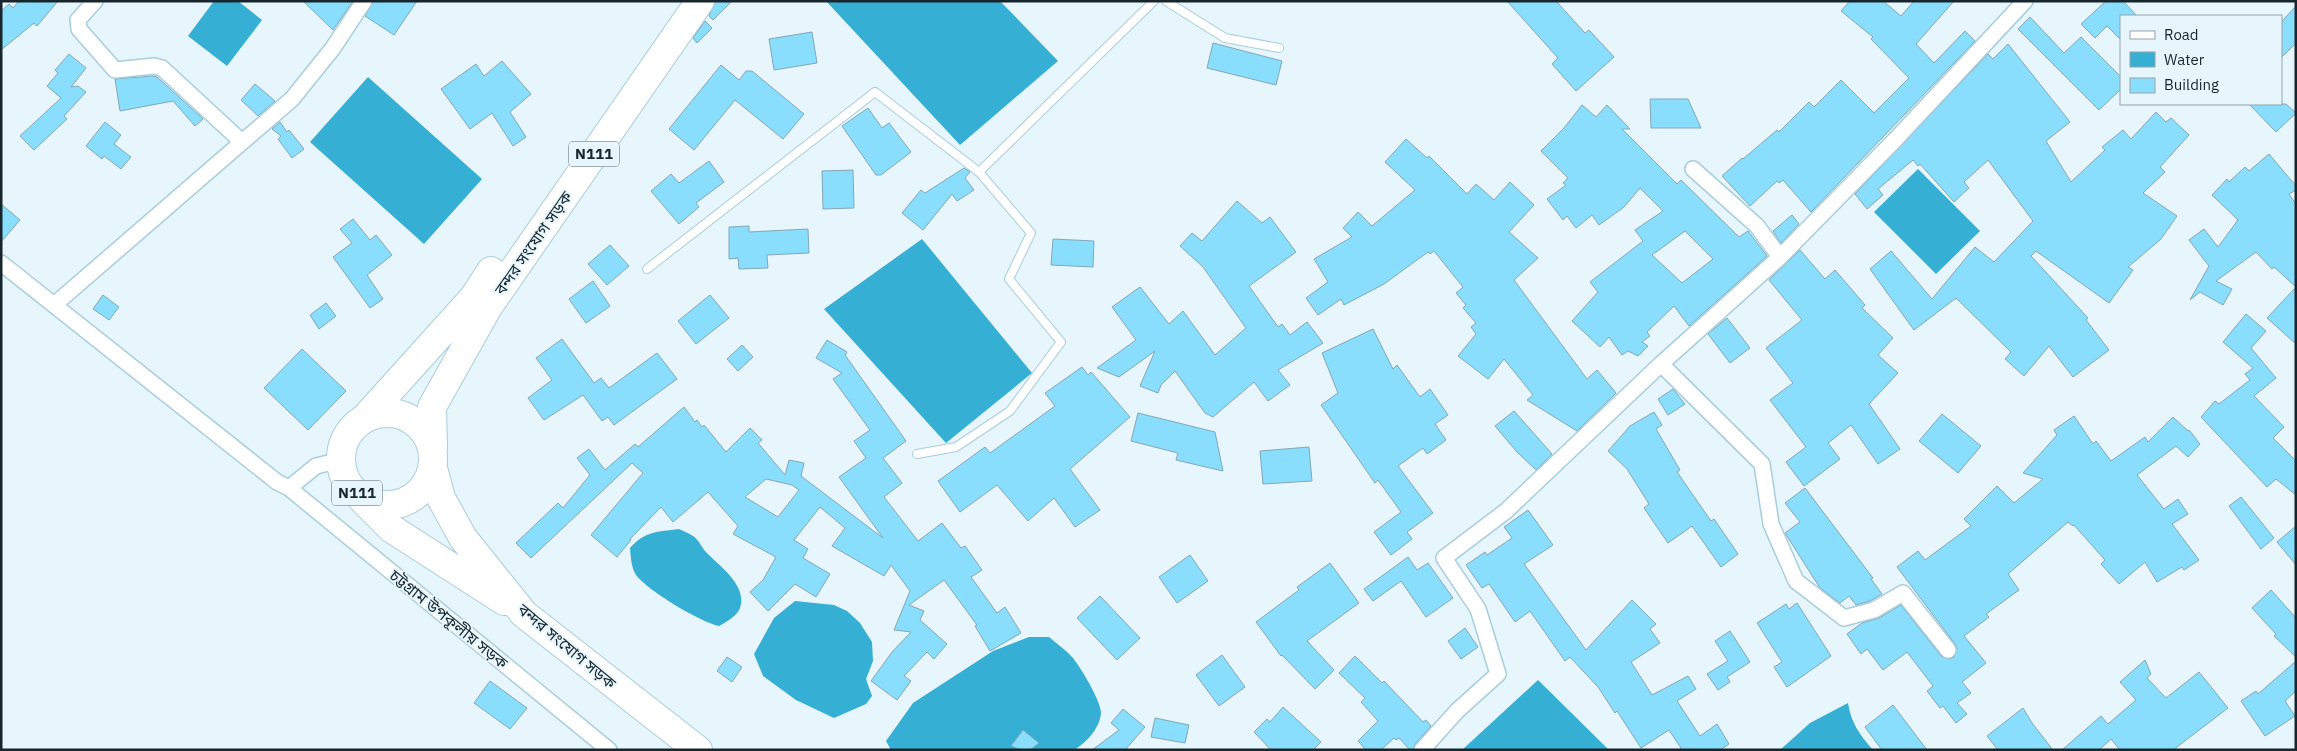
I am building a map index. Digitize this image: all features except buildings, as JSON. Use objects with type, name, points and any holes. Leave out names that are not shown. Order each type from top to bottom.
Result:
[{"type":"highway","name":"বন্দর সংযোগ সড়ক","points":[[365,418],[474,297],[678,1]]},
{"type":"highway","name":"বন্দর সংযোগ সড়ক","points":[[698,750],[524,614],[463,538],[441,498],[433,458],[432,407],[488,307],[700,1]]},
{"type":"highway","points":[[365,418],[379,413],[407,416],[419,424],[428,435],[433,458]]},
{"type":"highway","name":"N111","points":[[365,418],[347,435],[341,460],[346,482],[353,491],[392,529],[524,614]]},
{"type":"highway","name":"N111","points":[[353,491],[365,500],[378,505],[400,503],[419,493],[428,482],[433,458]]},
{"type":"street","points":[[95,1],[78,20],[79,29],[115,70],[154,66],[162,68],[242,142]]},
{"type":"street","points":[[54,304],[292,99],[332,48],[364,1]]},
{"type":"street","points":[[1422,750],[1457,711],[1498,674],[1478,609],[1444,558],[1506,511],[1661,364],[1780,257],[1894,141],[2025,1]]},
{"type":"street","points":[[1693,169],[1757,226],[1780,257]]},
{"type":"street","name":"চট্টগ্রাম উপকূলীয় সড়ক","points":[[1,263],[277,482],[289,488],[608,750]]},
{"type":"street","points":[[1661,364],[1762,464],[1771,524],[1796,581],[1844,618],[1874,610],[1903,594],[1948,650]]},
{"type":"street","points":[[289,488],[316,466],[341,460]]},
{"type":"lane","points":[[978,172],[1154,1]]},
{"type":"lane","points":[[1166,1],[1225,38],[1279,48]]},
{"type":"lane","points":[[647,269],[875,92],[978,172],[1032,233],[1009,279],[1062,342],[1010,411],[956,446],[917,454]]},
{"type":"water","points":[[214,1],[238,1],[262,20],[227,66],[188,36]]},
{"type":"water","points":[[826,1],[1000,1],[1058,61],[960,145]]},
{"type":"water","points":[[368,77],[482,179],[424,244],[310,142]]},
{"type":"water","points":[[1918,169],[1980,231],[1936,274],[1874,212]]},
{"type":"water","points":[[922,239],[1032,373],[946,443],[824,309]]},
{"type":"water","points":[[679,529],[696,539],[730,576],[740,591],[739,611],[731,619],[719,626],[700,619],[675,605],[642,582],[634,572],[630,548],[636,542],[652,533]]},
{"type":"water","points":[[795,601],[834,605],[847,611],[860,623],[872,642],[873,661],[866,679],[872,696],[866,704],[834,718],[796,700],[763,676],[754,654],[774,618]]},
{"type":"water","points":[[1029,637],[1049,637],[1073,658],[1094,693],[1100,708],[1100,719],[1092,734],[1083,743],[1074,750],[891,750],[886,741],[913,703],[993,651]]},
{"type":"water","points":[[1538,680],[1609,750],[1462,750]]},
{"type":"water","points":[[1848,703],[1851,717],[1873,750],[1780,750],[1810,723]]}]
